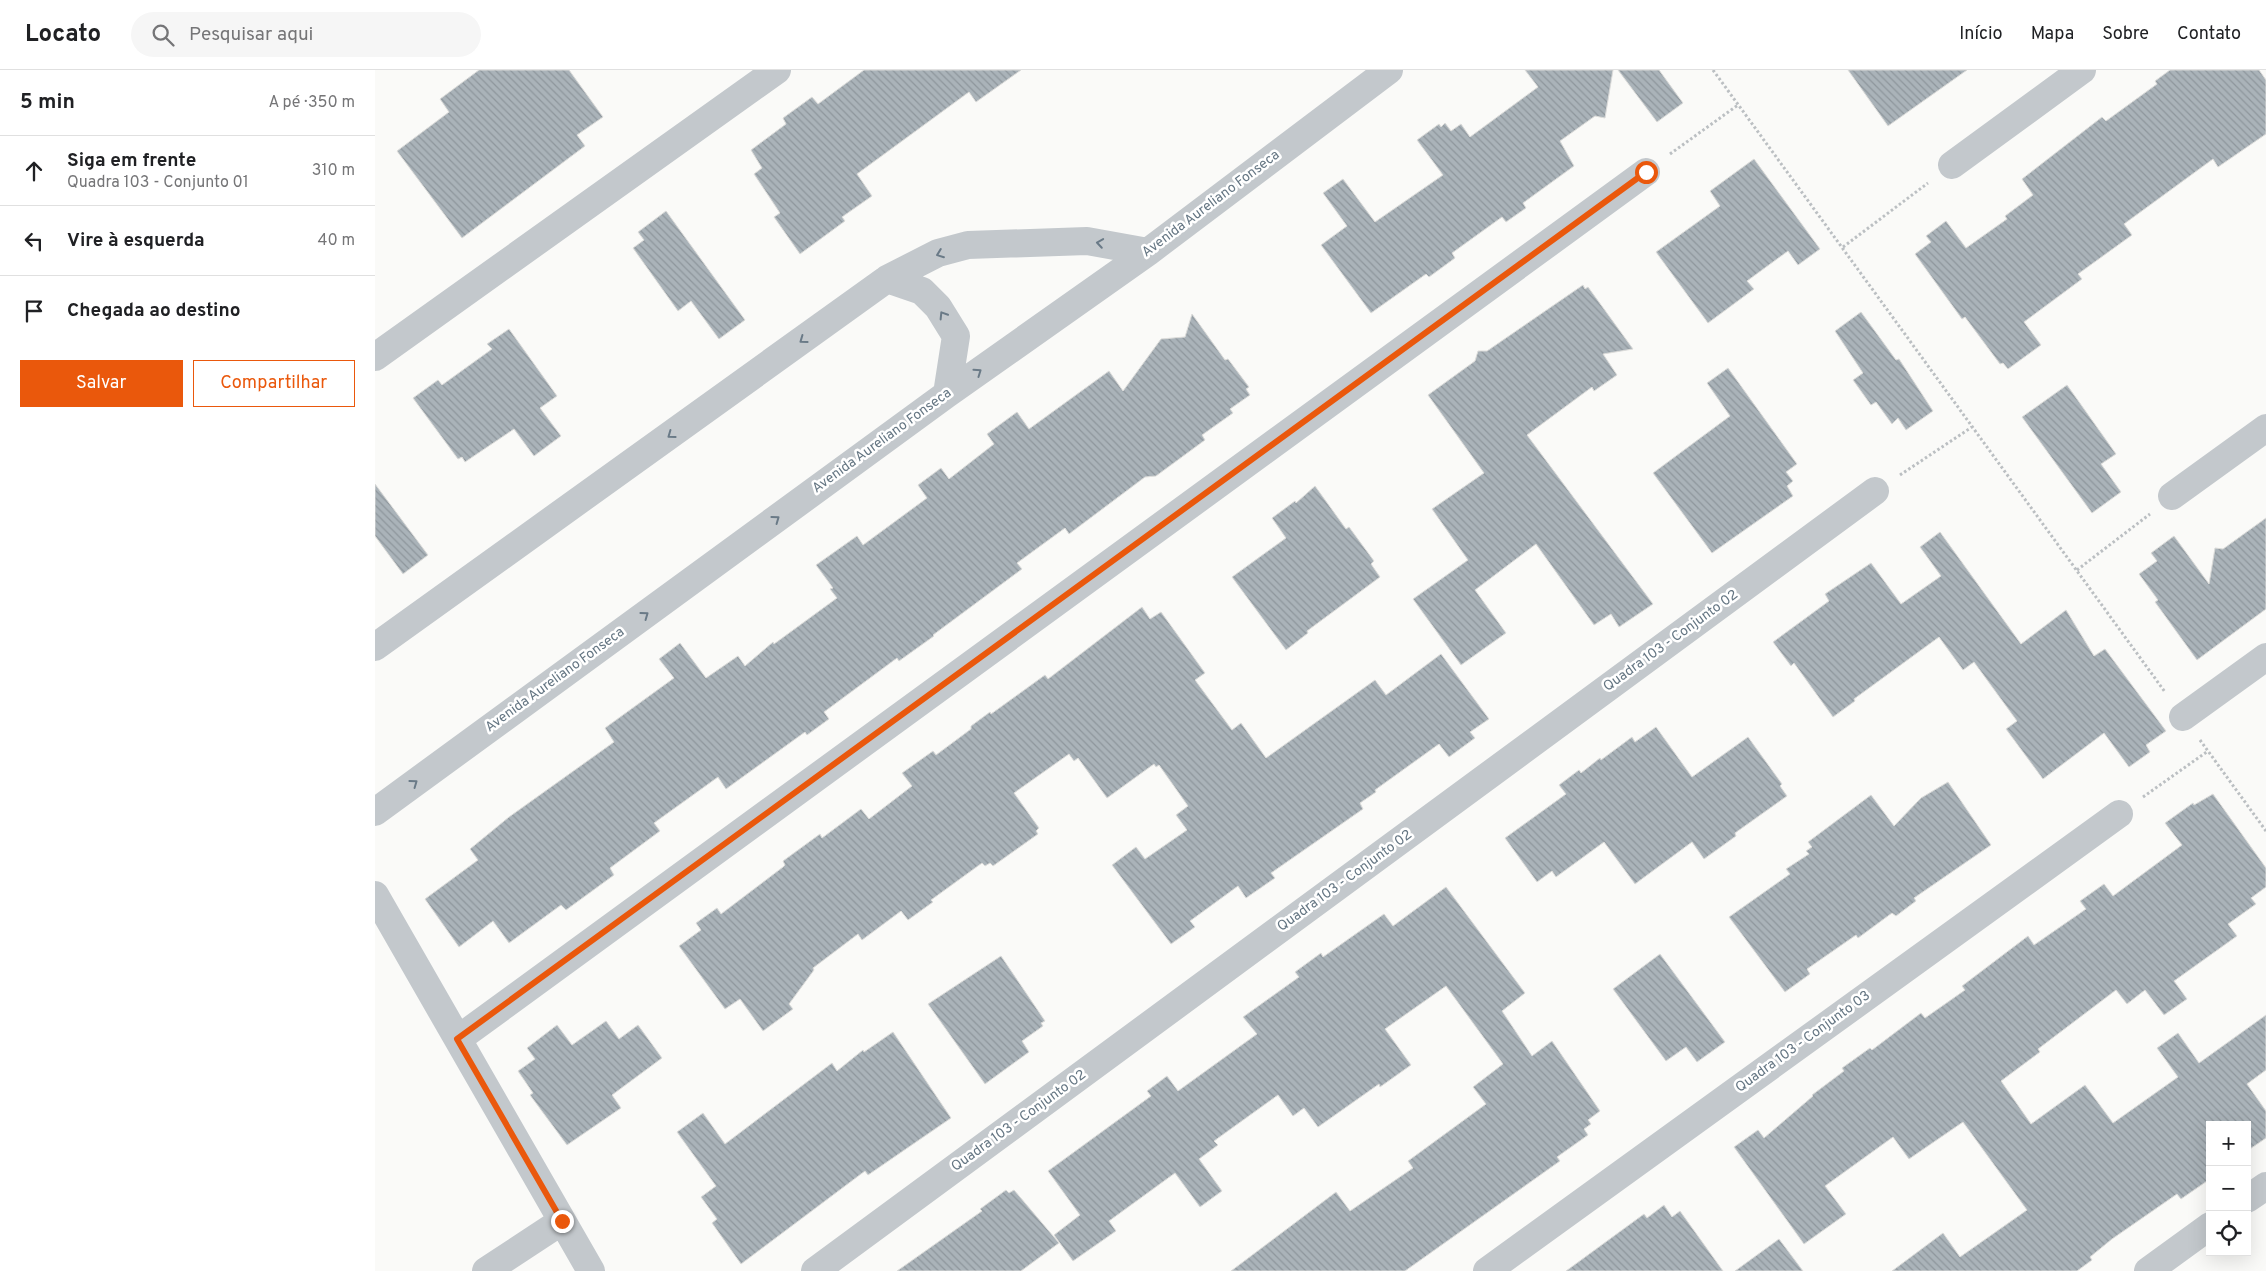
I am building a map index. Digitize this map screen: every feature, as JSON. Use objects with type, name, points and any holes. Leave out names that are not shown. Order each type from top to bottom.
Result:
[{"type":"street","points":[[375,357],[777,70]]},
{"type":"street","name":"Avenida Aureliano Fonseca","points":[[375,812],[947,394],[1148,252],[1389,70]]},
{"type":"street","points":[[1952,165],[2082,70]]},
{"type":"street","points":[[457,1039],[1646,172]]},
{"type":"street","points":[[375,647],[887,279],[938,253],[968,244],[1087,241],[1148,252]]},
{"type":"street","points":[[887,279],[922,290],[939,307],[956,336],[947,394]]},
{"type":"street","points":[[2173,496],[2266,428]]},
{"type":"street","name":"Quadra 103 - Conjunto 02","points":[[815,1271],[1875,491]]},
{"type":"street","points":[[2183,717],[2266,657]]},
{"type":"street","name":"Quadra 103 - Conjunto 03","points":[[1487,1271],[2119,814]]},
{"type":"street","points":[[375,894],[591,1271]]},
{"type":"street","points":[[2251,1196],[2266,1186]]},
{"type":"street","points":[[486,1271],[562,1221]]},
{"type":"street","points":[[2148,1271],[2206,1229]]},
{"type":"path","points":[[1713,70],[2266,831]]},
{"type":"path","points":[[1646,172],[1738,104]]},
{"type":"path","points":[[1843,248],[1952,165]]},
{"type":"path","points":[[1875,491],[1972,427]]},
{"type":"path","points":[[2077,570],[2173,496]]},
{"type":"path","points":[[2119,814],[2208,751]]},
{"type":"building","points":[[479,70],[569,70],[603,117],[577,135],[585,146],[462,238],[397,151],[449,112],[440,99]]},
{"type":"building","points":[[864,70],[1021,70],[976,102],[969,92],[857,174],[872,196],[842,217],[845,221],[800,254],[774,217],[780,213],[754,174],[762,168],[751,150],[786,124],[783,118],[812,97],[818,104]]},
{"type":"building","points":[[1525,70],[1613,70],[1605,118],[1595,116],[1560,141],[1574,166],[1523,203],[1526,208],[1506,222],[1502,217],[1452,253],[1455,258],[1429,277],[1426,274],[1371,313],[1321,245],[1347,226],[1323,193],[1343,179],[1375,222],[1443,175],[1417,140],[1439,124],[1441,127],[1445,123],[1451,131],[1461,124],[1470,137],[1538,87]]},
{"type":"building","points":[[1618,70],[1659,70],[1683,103],[1657,122]]},
{"type":"building","points":[[1848,70],[1967,70],[1888,126]]},
{"type":"building","points":[[2170,70],[2259,70],[2266,80],[2266,134],[2218,167],[2213,159],[2124,224],[2132,235],[2078,274],[2082,279],[2024,322],[2041,345],[2008,369],[2003,363],[2000,364],[1965,317],[1962,319],[1915,254],[1931,242],[1926,236],[1946,221],[1966,248],[2007,219],[2005,216],[2033,195],[2022,179],[2102,117],[2106,121],[2157,84],[2155,81]]},
{"type":"building","points":[[1754,159],[1820,249],[1798,265],[1788,251],[1747,281],[1754,289],[1708,323],[1656,252],[1720,206],[1710,191]]},
{"type":"building","points":[[666,211],[745,320],[719,339],[691,301],[678,311],[633,248],[644,240],[638,232]]},
{"type":"building","points":[[1583,285],[1585,289],[1588,287],[1633,349],[1603,354],[1617,375],[1594,391],[1592,387],[1527,435],[1653,604],[1619,627],[1611,614],[1594,625],[1536,544],[1475,590],[1506,633],[1461,665],[1413,599],[1468,560],[1432,509],[1484,473],[1428,395],[1475,361],[1478,351],[1487,351]]},
{"type":"building","points":[[1861,312],[1896,360],[1899,359],[1933,411],[1906,430],[1898,418],[1892,424],[1876,402],[1871,405],[1853,380],[1863,373],[1835,331]]},
{"type":"building","points":[[1192,314],[1225,360],[1228,359],[1249,387],[1246,389],[1250,395],[1230,409],[1233,413],[1202,435],[1205,440],[1156,476],[1145,477],[1069,534],[1065,528],[1017,563],[1022,569],[934,636],[899,661],[897,658],[824,712],[829,719],[807,735],[805,732],[726,789],[718,777],[654,823],[660,831],[610,868],[614,875],[566,910],[561,905],[509,943],[493,921],[459,947],[425,899],[478,860],[470,849],[509,817],[614,742],[605,728],[674,678],[659,659],[680,643],[706,678],[738,656],[745,666],[773,642],[774,644],[837,598],[830,589],[833,588],[816,565],[857,536],[863,545],[927,498],[918,485],[941,468],[949,479],[994,444],[987,434],[1017,412],[1029,429],[1109,371],[1123,391],[1161,339],[1185,337]]},
{"type":"building","points":[[509,329],[557,396],[540,408],[561,436],[534,456],[514,429],[465,462],[462,457],[458,459],[413,398],[438,380],[442,385],[492,349],[487,344]]},
{"type":"building","points":[[1728,368],[1797,464],[1786,472],[1793,481],[1787,486],[1793,496],[1712,553],[1653,473],[1730,416],[1707,383]]},
{"type":"building","points":[[2067,385],[2116,454],[2101,464],[2121,492],[2092,513],[2022,417]]},
{"type":"building","points":[[375,484],[428,555],[403,574],[375,536]]},
{"type":"building","points":[[1315,486],[1346,529],[1349,527],[1374,561],[1371,564],[1380,577],[1307,631],[1308,633],[1286,650],[1232,577],[1286,538],[1272,518],[1295,501],[1296,503]]},
{"type":"building","points":[[2266,518],[2266,609],[2197,660],[2155,602],[2158,600],[2139,574],[2157,561],[2151,553],[2174,536],[2209,584],[2215,548],[2223,549]]},
{"type":"building","points":[[1940,532],[2021,644],[2066,610],[2094,656],[2105,649],[2166,731],[2146,745],[2150,752],[2129,767],[2104,733],[2043,779],[2006,729],[2017,721],[1974,662],[1963,670],[1939,637],[1854,699],[1855,701],[1833,717],[1794,663],[1791,666],[1773,642],[1829,601],[1825,594],[1871,563],[1901,604],[1941,576],[1920,547]]},
{"type":"building","points":[[1142,607],[1150,619],[1161,612],[1205,673],[1195,680],[1232,730],[1241,723],[1266,758],[1375,680],[1386,695],[1441,654],[1489,719],[1470,732],[1475,738],[1449,757],[1439,744],[1375,790],[1376,792],[1360,803],[1363,809],[1271,873],[1275,878],[1246,898],[1238,886],[1190,921],[1195,927],[1171,944],[1112,865],[1136,847],[1145,859],[1187,830],[1176,815],[1188,806],[1159,765],[1156,767],[1154,764],[1107,798],[1078,758],[1074,761],[1069,754],[1014,793],[1039,828],[1036,831],[1038,834],[993,866],[990,863],[985,866],[982,863],[931,900],[933,902],[908,920],[901,911],[862,940],[858,934],[813,968],[814,970],[789,1004],[793,1009],[763,1031],[740,999],[725,1009],[679,946],[701,930],[696,923],[717,908],[721,914],[783,867],[785,865],[783,861],[820,834],[822,838],[861,809],[869,819],[912,786],[902,773],[933,751],[936,755],[990,712],[991,714],[1045,675],[1048,679]]},
{"type":"building","points":[[1656,727],[1692,777],[1748,737],[1782,784],[1780,786],[1787,796],[1735,833],[1736,836],[1704,859],[1692,842],[1635,884],[1604,842],[1556,877],[1552,871],[1537,882],[1505,838],[1566,794],[1559,785],[1579,770],[1581,773],[1632,737],[1635,742]]},
{"type":"building","points":[[1948,782],[1991,845],[1914,898],[1916,901],[1896,916],[1892,913],[1858,938],[1856,935],[1807,969],[1810,974],[1785,992],[1729,917],[1790,874],[1786,869],[1809,854],[1806,851],[1812,847],[1808,842],[1871,795],[1894,826],[1921,798]]},
{"type":"building","points":[[2213,794],[2266,868],[2266,887],[2251,898],[2256,904],[2228,924],[2237,936],[2174,981],[2187,999],[2164,1015],[2145,990],[2127,1004],[2116,990],[2038,1049],[2040,1052],[2001,1081],[2031,1124],[2085,1085],[2113,1123],[2178,1077],[2157,1048],[2178,1033],[2199,1063],[2266,1015],[2266,1070],[2247,1084],[2266,1111],[2266,1138],[2251,1148],[2251,1121],[2206,1121],[2206,1182],[2181,1199],[2177,1194],[2112,1239],[2090,1257],[2092,1260],[2077,1271],[1892,1271],[1943,1233],[1960,1257],[2027,1210],[1963,1122],[1909,1159],[1893,1137],[1825,1186],[1846,1214],[1804,1244],[1734,1147],[1758,1130],[1764,1138],[1812,1095],[1844,1071],[1842,1068],[1870,1048],[1872,1050],[1921,1013],[1925,1018],[1965,990],[1962,986],[2028,936],[2034,945],[2086,909],[2080,901],[2104,884],[2113,896],[2182,845],[2165,823],[2193,803],[2194,805]]},
{"type":"building","points":[[1446,887],[1525,993],[1502,1011],[1532,1056],[1552,1041],[1600,1111],[1588,1120],[1591,1124],[1584,1129],[1588,1135],[1557,1157],[1560,1161],[1405,1271],[1231,1271],[1336,1192],[1350,1211],[1413,1168],[1408,1161],[1486,1104],[1473,1087],[1503,1064],[1446,986],[1385,1029],[1411,1065],[1380,1087],[1379,1084],[1318,1127],[1304,1108],[1293,1116],[1278,1095],[1214,1141],[1218,1145],[1199,1159],[1222,1191],[1200,1207],[1175,1173],[1109,1221],[1116,1231],[1073,1261],[1054,1235],[1080,1215],[1048,1171],[1151,1096],[1147,1091],[1167,1076],[1178,1091],[1257,1034],[1243,1017],[1299,977],[1295,972],[1321,953],[1323,957],[1384,914],[1393,926]]},
{"type":"building","points":[[1660,954],[1725,1042],[1697,1062],[1686,1047],[1666,1061],[1613,989]]},
{"type":"building","points":[[1001,956],[1045,1021],[1041,1023],[1043,1026],[1022,1041],[1029,1052],[985,1084],[928,1004]]},
{"type":"building","points":[[606,1021],[619,1039],[638,1025],[662,1058],[612,1095],[621,1108],[567,1145],[530,1095],[533,1093],[518,1071],[535,1059],[527,1048],[557,1025],[572,1045]]},
{"type":"building","points":[[893,1032],[951,1118],[868,1175],[865,1171],[741,1264],[712,1223],[717,1219],[701,1197],[716,1186],[677,1132],[703,1113],[725,1144],[832,1063],[837,1071],[863,1050],[864,1052]]},
{"type":"building","points":[[1006,1190],[1009,1193],[1014,1190],[1059,1243],[1021,1271],[897,1271],[982,1211],[980,1209]]},
{"type":"building","points":[[1664,1205],[1672,1217],[1680,1211],[1723,1271],[1566,1271],[1644,1214],[1647,1218]]},
{"type":"building","points":[[1779,1239],[1803,1271],[1735,1271]]},
{"type":"route","points":[[562,1221],[457,1039],[1646,172]]}]
